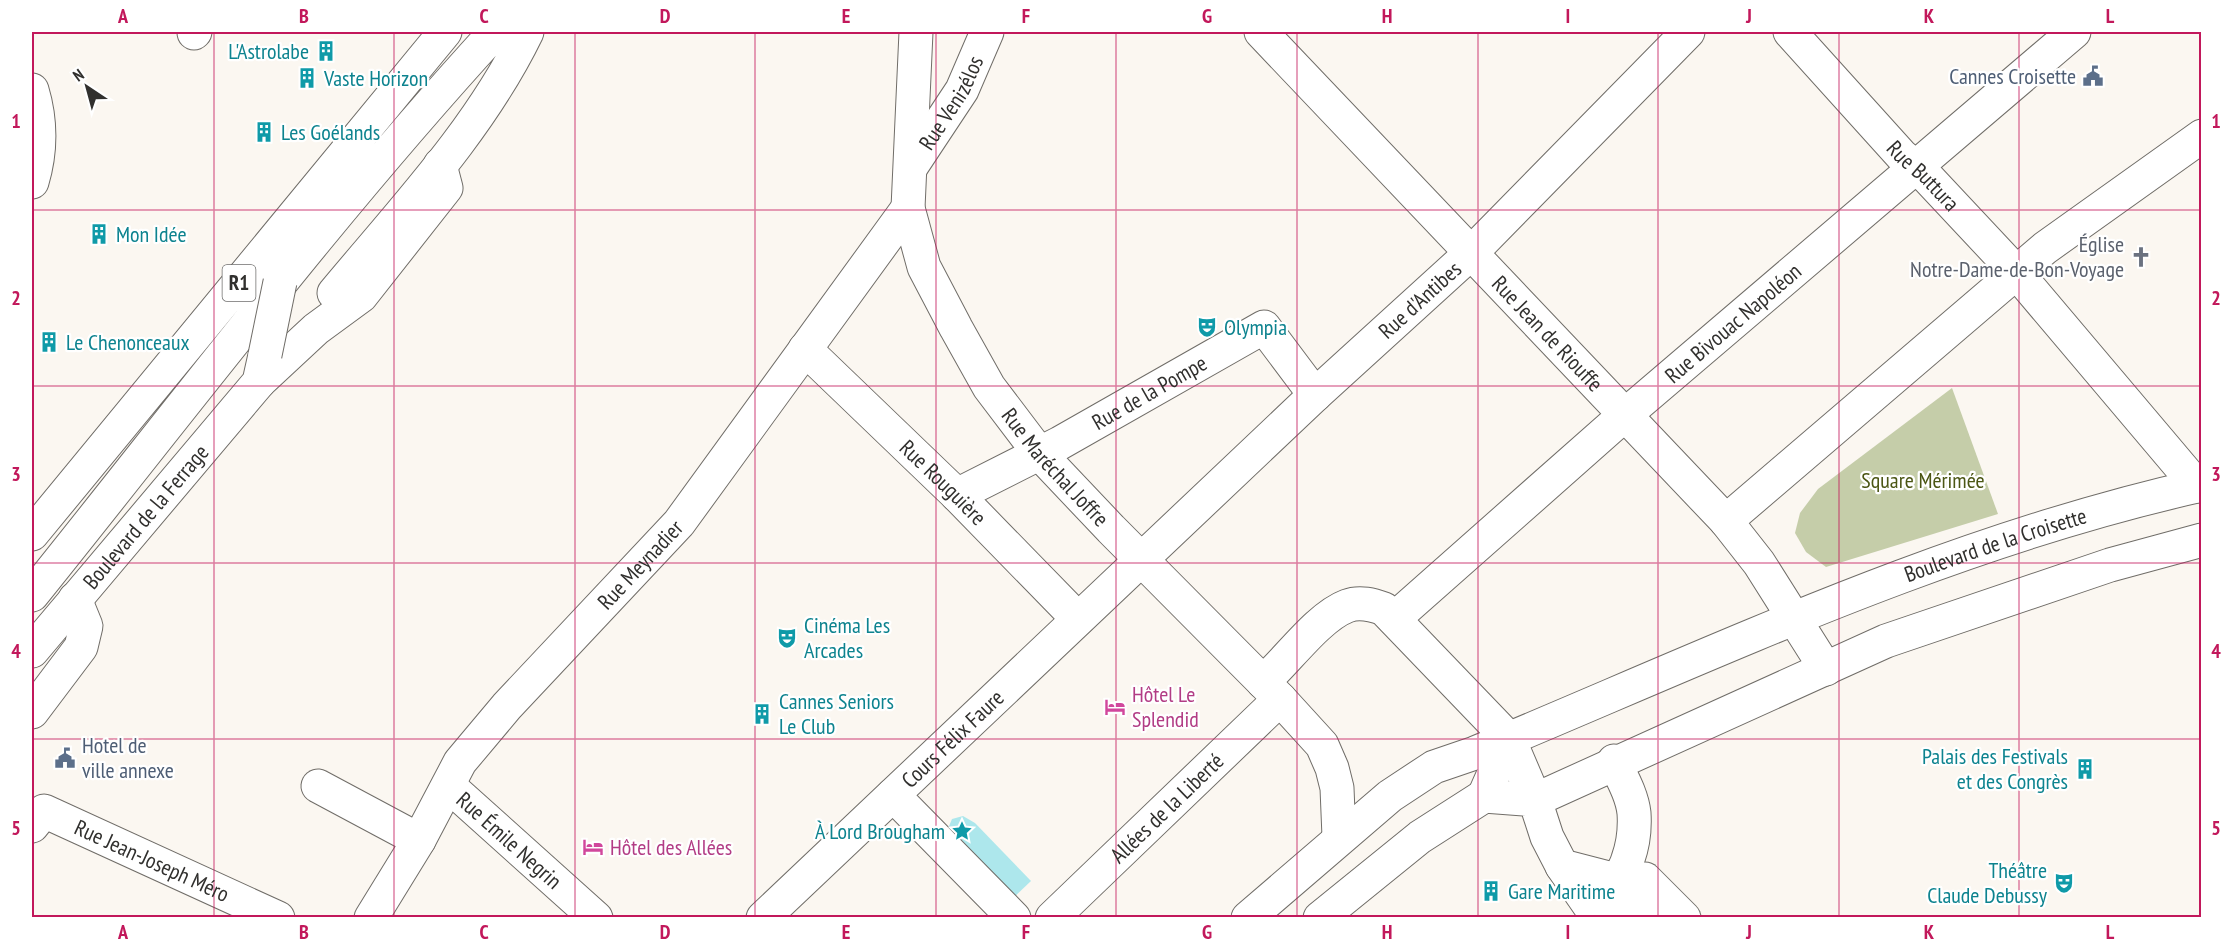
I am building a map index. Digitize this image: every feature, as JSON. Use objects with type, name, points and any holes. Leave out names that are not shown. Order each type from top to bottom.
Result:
[{"type":"main road","name":"R1","points":[[32,534],[445,32]]},
{"type":"main road","name":"R1","points":[[32,595],[280,282],[442,90],[495,32]]},
{"type":"main road","points":[[334,293],[440,165],[508,70],[527,32]]},
{"type":"main road","name":"Rue Maréchal Joffre","points":[[916,32],[908,208],[924,267],[956,328],[989,387],[1039,453],[1272,690],[1322,745],[1332,768],[1338,800],[1339,837]]},
{"type":"main road","name":"Rue Venizélos","points":[[910,168],[962,90],[987,32]]},
{"type":"main road","name":"Rue Jean de Riouffe","points":[[1261,32],[1726,521],[1759,563],[1796,619]]},
{"type":"main road","name":"Rue d'Antibes","points":[[1141,559],[1315,395],[1471,253],[1688,32]]},
{"type":"main road","name":"Rue Buttura","points":[[1790,32],[1902,156],[1914,165],[2016,272],[2200,492]]},
{"type":"main road","name":"Rue Bivouac Napoléon","points":[[1394,619],[1624,415],[1914,165],[2074,32]]},
{"type":"main road","points":[[32,90],[37,107],[39,158],[32,182]]},
{"type":"main road","points":[[1726,521],[2044,248],[2202,136]]},
{"type":"main road","name":"Boulevard de la Ferrage","points":[[32,687],[45,652],[75,599],[262,369],[361,296],[446,188],[440,165]]},
{"type":"main road","name":"Rue Meynadier","points":[[371,918],[419,840],[460,762],[507,706],[679,523],[908,208]]},
{"type":"main road","name":"Boulevard de la Ferrage","points":[[262,369],[280,282]]},
{"type":"main road","name":"Rue de la Pompe","points":[[957,495],[1039,453],[1264,327],[1315,395]]},
{"type":"main road","name":"Rue Rouguière","points":[[805,349],[957,495],[1078,619]]},
{"type":"main road","name":"Boulevard de la Croisette","points":[[1248,918],[1339,837],[1390,796],[1434,767],[1509,739],[1905,574],[2000,541],[2142,498],[2200,492]]},
{"type":"main road","points":[[1484,796],[1535,800],[1614,761],[1886,641],[2110,565],[2202,540]]},
{"type":"main road","name":"Cours Félix Faure","points":[[763,918],[1141,559]]},
{"type":"main road","points":[[32,712],[81,647],[86,626],[75,599]]},
{"type":"main road","name":"Allées de la Liberté","points":[[1052,918],[1272,690],[1320,625],[1347,606],[1362,603],[1384,609],[1509,739]]},
{"type":"main road","points":[[1796,619],[1826,669]]},
{"type":"main road","points":[[1320,918],[1420,837],[1484,796],[1509,739]]},
{"type":"main road","points":[[1509,739],[1535,800],[1547,837],[1562,866],[1598,918]]},
{"type":"main road","points":[[1614,761],[1629,793],[1634,813],[1622,871],[1611,900],[1620,918]]},
{"type":"main road","points":[[318,786],[419,840]]},
{"type":"main road","name":"Rue Émile Negrin","points":[[449,786],[596,918]]},
{"type":"main road","points":[[893,795],[1014,918]]},
{"type":"main road","name":"Rue Jean-Joseph Méro","points":[[32,826],[44,811],[278,918]]},
{"type":"main road","points":[[1562,866],[1622,871],[1684,918]]},
{"type":"main road","points":[[1622,871],[1655,918]]},
{"type":"green space","name":"Square Mérimée","points":[[1952,388],[1998,514],[1826,567],[1806,552],[1795,533],[1800,513],[1818,489]]},
{"type":"water","points":[[963,816],[975,823],[1031,881],[1008,903],[947,831],[952,819]]},
{"type":"place","name":"L'Astrolabe","points":[[326,51]]},
{"type":"place","name":"Cannes Croisette","points":[[2093,76]]},
{"type":"place","name":"Vaste Horizon","points":[[307,78]]},
{"type":"place","name":"Les Goélands","points":[[264,132]]},
{"type":"place","name":"Mon Idée","points":[[99,234]]},
{"type":"place","name":"Église Notre-Dame-de-Bon-Voyage","points":[[2141,257]]},
{"type":"place","name":"Olympia","points":[[1207,327]]},
{"type":"place","name":"Le Chenonceaux","points":[[49,342]]},
{"type":"place","name":"Cinéma Les Arcades","points":[[787,638]]},
{"type":"place","name":"Hôtel Le Splendid","points":[[1115,707]]},
{"type":"place","name":"Cannes Seniors Le Club","points":[[762,714]]},
{"type":"place","name":"Hotel de ville annexe","points":[[65,758]]},
{"type":"place","name":"Palais des Festivals et des Congrès","points":[[2085,769]]},
{"type":"place","name":"À Lord Brougham","points":[[962,831]]},
{"type":"place","name":"Hôtel des Allées","points":[[593,847]]},
{"type":"place","name":"Théâtre Claude Debussy","points":[[2064,883]]},
{"type":"place","name":"Gare Maritime","points":[[1491,891]]}]
